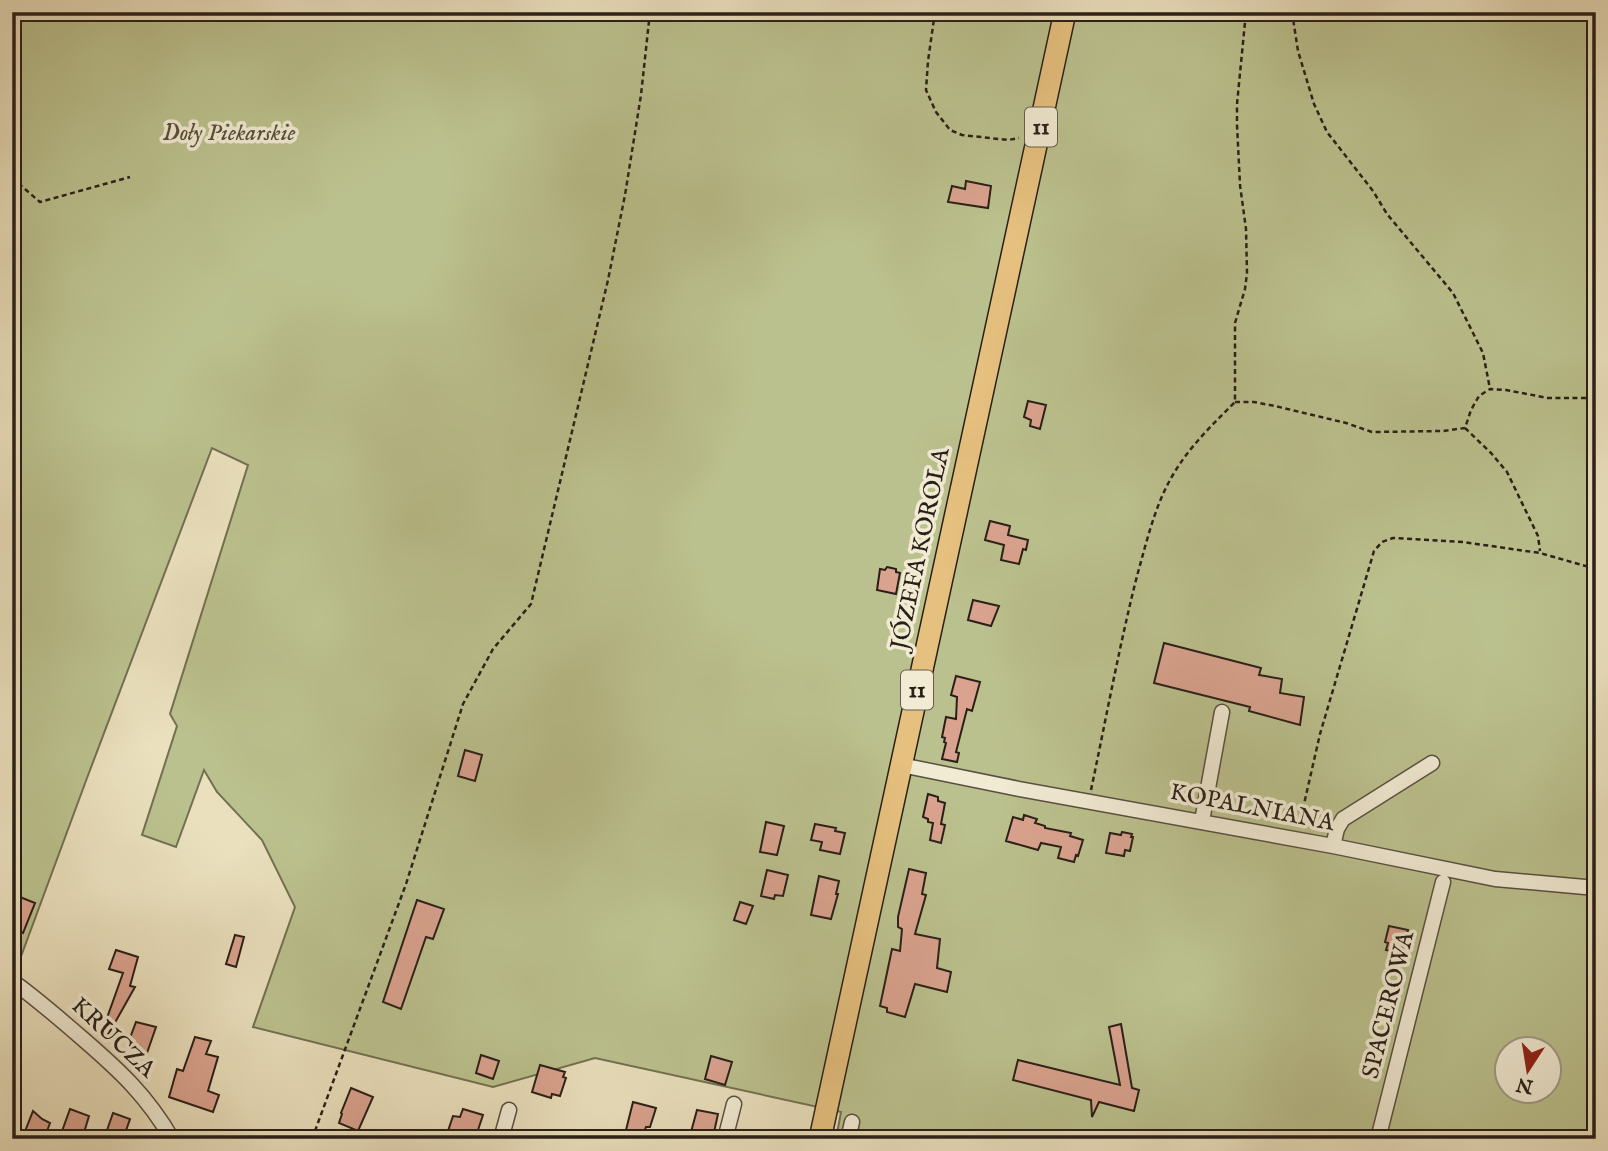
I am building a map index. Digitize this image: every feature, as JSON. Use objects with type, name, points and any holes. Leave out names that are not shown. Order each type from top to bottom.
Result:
[{"type":"highway","name":"JÓZEFA KOROLA","points":[[820,1139],[1065,12]]},
{"type":"street","points":[[1202,821],[1222,712]]},
{"type":"street","points":[[1333,846],[1343,818],[1432,763]]},
{"type":"street","name":"KOPALNIANA","points":[[901,765],[1495,879],[1596,887]]},
{"type":"street","name":"SPACEROWA","points":[[1378,1139],[1443,882]]},
{"type":"street","name":"KRUCZA","points":[[12,981],[40,1001],[129,1081],[146,1100],[172,1139]]},
{"type":"street","points":[[725,1139],[734,1104]]},
{"type":"street","points":[[501,1139],[509,1110]]},
{"type":"street","points":[[848,1139],[852,1122]]},
{"type":"path","points":[[312,1139],[406,884],[463,704],[493,649],[531,604],[588,369],[623,207],[641,95],[650,12]]},
{"type":"path","points":[[935,12],[926,90],[936,112],[950,130],[962,135],[1008,140],[1040,133]]},
{"type":"path","points":[[1235,402],[1235,323],[1247,273],[1237,125],[1246,12]]},
{"type":"path","points":[[1292,12],[1298,51],[1314,104],[1327,132],[1373,191],[1387,214],[1453,293],[1483,353],[1490,389]]},
{"type":"path","points":[[12,178],[40,202],[130,177]]},
{"type":"path","points":[[1465,428],[1479,396],[1490,389],[1548,398],[1596,398]]},
{"type":"path","points":[[1089,801],[1146,541],[1169,480],[1204,431],[1235,402],[1275,406],[1372,432],[1465,428]]},
{"type":"path","points":[[1465,428],[1507,472],[1538,536],[1540,553]]},
{"type":"path","points":[[1296,840],[1320,734],[1374,551],[1382,542],[1393,538],[1463,542],[1540,553],[1596,569]]},
{"type":"green space","name":"Doły Piekarskie","points":[[12,12],[1596,12],[1596,1139],[836,1139],[841,1112],[595,1058],[493,1087],[253,1027],[295,907],[262,840],[217,792],[204,770],[176,847],[142,835],[177,726],[170,714],[248,465],[212,448],[16,970],[12,967]]},
{"type":"building","points":[[966,181],[991,186],[988,208],[948,202],[952,186],[965,189]]},
{"type":"building","points":[[1028,401],[1046,405],[1040,429],[1030,426],[1031,420],[1024,417]]},
{"type":"building","points":[[990,521],[1010,526],[1008,535],[1028,540],[1019,564],[1001,560],[1004,545],[985,540]]},
{"type":"building","points":[[887,567],[900,573],[896,594],[877,590],[880,569],[885,570]]},
{"type":"building","points":[[973,600],[999,606],[991,626],[968,620]]},
{"type":"building","points":[[1164,643],[1261,668],[1259,675],[1282,679],[1280,693],[1304,697],[1300,725],[1249,711],[1250,707],[1154,683]]},
{"type":"building","points":[[956,676],[980,682],[972,711],[967,709],[956,752],[959,753],[957,762],[942,759],[946,743],[942,737],[946,717],[956,719],[957,697],[951,695]]},
{"type":"building","points":[[465,750],[482,755],[475,781],[458,776]]},
{"type":"building","points":[[928,794],[945,803],[941,824],[945,825],[941,843],[930,840],[933,823],[923,817]]},
{"type":"building","points":[[1024,815],[1037,819],[1035,823],[1045,828],[1071,833],[1070,836],[1083,840],[1074,862],[1058,858],[1061,847],[1041,843],[1038,850],[1006,841],[1013,817],[1023,820]]},
{"type":"building","points":[[766,822],[784,826],[777,855],[760,852]]},
{"type":"building","points":[[815,824],[836,828],[835,831],[845,833],[840,854],[820,850],[822,842],[811,840]]},
{"type":"building","points":[[1122,832],[1132,834],[1130,851],[1125,850],[1124,856],[1106,853],[1110,833],[1121,835]]},
{"type":"building","points":[[909,869],[926,873],[922,894],[926,895],[915,934],[940,939],[937,968],[951,972],[947,992],[915,984],[905,1017],[887,1012],[887,1008],[880,1006],[892,949],[900,951],[902,929],[898,927],[898,917]]},
{"type":"building","points":[[767,870],[788,875],[783,896],[775,895],[774,899],[761,896]]},
{"type":"building","points":[[819,876],[839,881],[831,919],[811,915]]},
{"type":"building","points":[[15,895],[35,903],[23,933],[12,929],[12,902]]},
{"type":"building","points":[[417,900],[444,909],[433,939],[426,937],[401,1009],[383,1002]]},
{"type":"building","points":[[740,902],[753,906],[746,924],[734,920]]},
{"type":"building","points":[[1389,926],[1408,930],[1399,953],[1386,950]]},
{"type":"building","points":[[235,935],[244,937],[236,967],[226,964]]},
{"type":"building","points":[[116,950],[138,957],[130,986],[135,987],[108,1035],[102,1032],[123,973],[109,969]]},
{"type":"building","points":[[136,1022],[156,1027],[147,1053],[127,1046]]},
{"type":"building","points":[[1121,1024],[1132,1088],[1139,1090],[1134,1111],[1099,1102],[1092,1117],[1091,1100],[1013,1080],[1018,1060],[1120,1085],[1109,1027]]},
{"type":"building","points":[[195,1037],[211,1041],[206,1054],[218,1057],[208,1091],[219,1095],[213,1112],[169,1097],[177,1069],[183,1071]]},
{"type":"building","points":[[481,1055],[499,1061],[493,1079],[476,1073]]},
{"type":"building","points":[[711,1056],[732,1062],[725,1085],[705,1079]]},
{"type":"building","points":[[540,1065],[565,1072],[563,1077],[566,1078],[560,1096],[552,1094],[551,1098],[532,1092]]},
{"type":"building","points":[[351,1088],[373,1097],[358,1131],[339,1123]]},
{"type":"building","points":[[633,1102],[656,1108],[650,1127],[646,1127],[643,1135],[626,1130]]},
{"type":"building","points":[[70,1109],[89,1116],[82,1139],[61,1134]]},
{"type":"building","points":[[463,1109],[483,1115],[475,1139],[462,1139],[463,1137],[448,1131],[453,1116],[460,1117]]},
{"type":"building","points":[[697,1110],[718,1114],[713,1137],[691,1132]]},
{"type":"building","points":[[33,1111],[50,1123],[44,1139],[22,1139]]},
{"type":"building","points":[[113,1113],[130,1119],[123,1139],[104,1139]]}]
